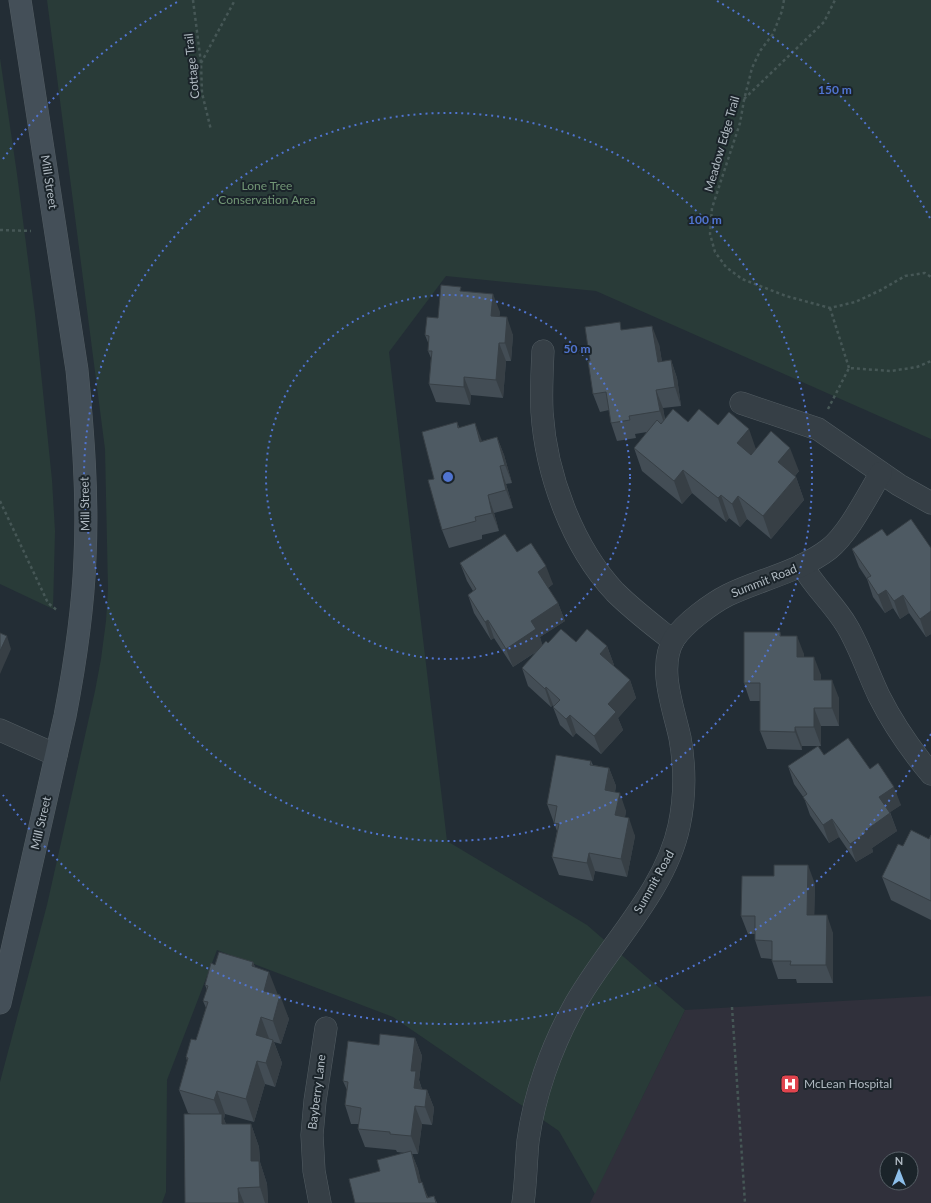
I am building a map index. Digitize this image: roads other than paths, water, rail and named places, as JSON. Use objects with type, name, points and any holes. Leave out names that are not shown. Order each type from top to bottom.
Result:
[{"type":"main road","name":"Mill Street","points":[[0,1003],[71,688],[80,616],[86,531],[82,427],[77,370],[20,0]]},
{"type":"street","points":[[543,351],[542,411],[544,431],[547,450],[556,484],[569,519],[594,565],[607,583],[629,605],[673,641]]},
{"type":"street","points":[[741,403],[818,429],[881,473],[931,503]]},
{"type":"street","name":"Summit Road","points":[[523,1203],[529,1139],[540,1088],[554,1047],[574,1007],[594,975],[643,905],[661,873],[675,842],[680,826],[684,792],[682,756],[680,738],[671,703],[667,676],[668,658],[673,641],[690,620],[729,594],[785,574],[818,557],[830,548],[849,526],[881,473]]},
{"type":"street","name":"Summit Road","points":[[802,565],[810,579],[840,614],[896,728],[907,745],[931,774]]},
{"type":"street","points":[[0,730],[56,755]]},
{"type":"street","name":"Bayberry Lane","points":[[320,1203],[314,1171],[312,1135],[315,1101],[326,1028]]},
{"type":"place","name":"McLean Hospital","points":[[790,1084]]},
{"type":"park label","name":"Lone Tree Conservation Area","points":[[267,193]]}]
